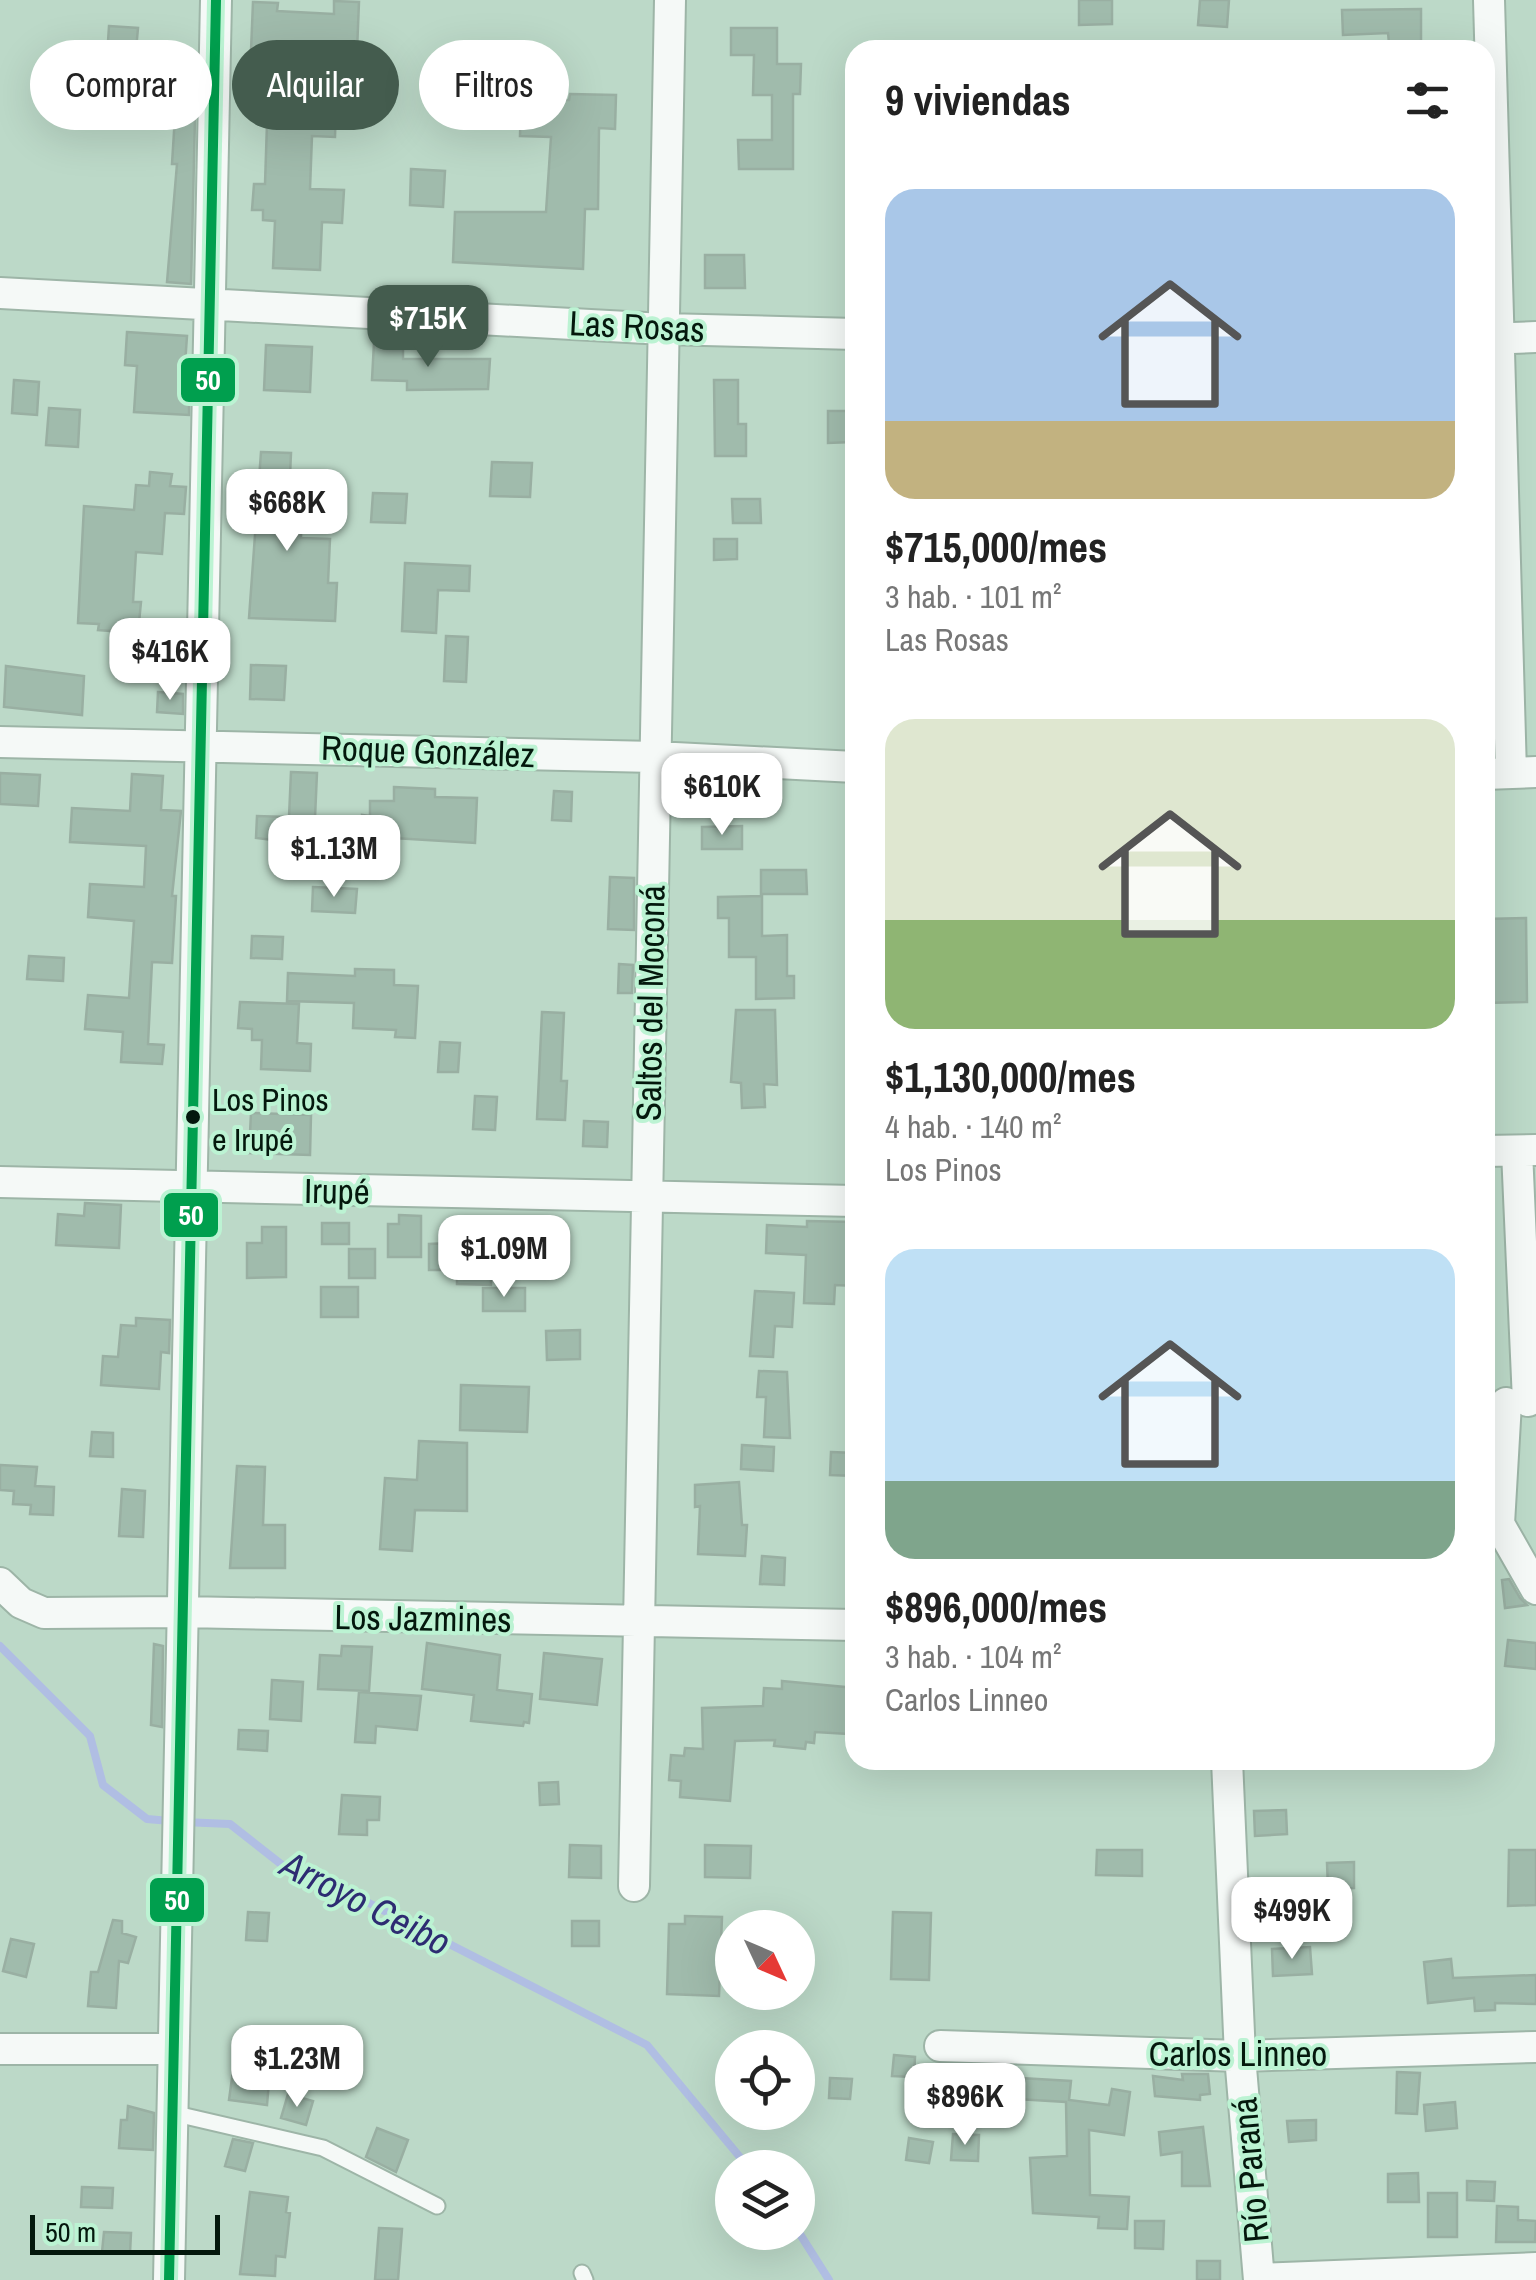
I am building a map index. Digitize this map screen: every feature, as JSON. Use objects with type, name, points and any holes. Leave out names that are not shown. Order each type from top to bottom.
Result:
[{"type":"street","points":[[169,2280],[216,0]]},
{"type":"street","name":"Saltos del Moconá","points":[[634,1886],[670,0]]},
{"type":"street","points":[[1488,0],[1488,40]]},
{"type":"street","name":"Las Rosas","points":[[0,294],[664,329],[845,334]]},
{"type":"street","points":[[1495,339],[1536,336]]},
{"type":"street","points":[[1495,426],[1511,773]]},
{"type":"street","name":"Roque González","points":[[0,742],[655,757],[845,767]]},
{"type":"street","points":[[1495,1152],[1526,1151],[1514,1402],[1499,1524],[1536,1589]]},
{"type":"street","name":"Irupé","points":[[0,1182],[845,1201]]},
{"type":"street","name":"Los Jazmines","points":[[0,1583],[21,1603],[44,1613],[182,1612],[638,1624],[845,1625]]},
{"type":"street","name":"Río Paraná","points":[[1227,1770],[1240,2056],[1259,2280]]},
{"type":"street","name":"Carlos Linneo","points":[[940,2046],[1240,2056],[1536,2046]]},
{"type":"street","points":[[0,2049],[174,2049]]},
{"type":"street","points":[[1259,2280],[1536,2268]]},
{"type":"lane","points":[[172,2113],[323,2148],[437,2206]]},
{"type":"building","points":[[1079,0],[1112,0],[1112,24],[1079,25]]},
{"type":"building","points":[[1200,0],[1229,0],[1227,27],[1198,25]]},
{"type":"building","points":[[334,1],[359,2],[357,40],[251,40],[253,2],[278,3],[277,11],[334,14]]},
{"type":"building","points":[[1421,9],[1421,40],[1389,40],[1388,33],[1343,35],[1342,10]]},
{"type":"building","points":[[109,26],[138,28],[137,40],[108,40]]},
{"type":"building","points":[[731,28],[777,28],[777,64],[801,64],[800,94],[793,94],[793,169],[739,169],[738,140],[772,140],[772,95],[753,95],[754,55],[731,55]]},
{"type":"building","points":[[570,94],[616,95],[615,129],[599,128],[598,209],[585,209],[583,269],[453,262],[455,212],[546,212],[551,137],[520,136],[520,130],[569,130]]},
{"type":"building","points":[[174,130],[195,130],[191,284],[167,282],[177,164],[172,164]]},
{"type":"building","points":[[267,130],[335,130],[335,137],[312,136],[310,189],[344,190],[342,223],[322,222],[320,270],[273,268],[275,221],[263,220],[263,210],[252,210],[254,184],[265,184]]},
{"type":"building","points":[[411,169],[445,171],[443,207],[410,205]]},
{"type":"building","points":[[705,255],[744,255],[745,288],[705,288]]},
{"type":"building","points":[[127,332],[187,336],[183,393],[189,394],[189,415],[134,412],[137,366],[125,365]]},
{"type":"building","points":[[374,342],[403,343],[403,359],[490,359],[488,389],[407,390],[407,381],[372,380]]},
{"type":"building","points":[[266,345],[312,347],[310,392],[264,390]]},
{"type":"building","points":[[14,380],[39,382],[37,415],[12,413]]},
{"type":"building","points":[[714,380],[738,380],[738,424],[746,424],[746,456],[715,456]]},
{"type":"building","points":[[49,408],[80,410],[78,447],[46,445]]},
{"type":"building","points":[[828,411],[845,411],[845,442],[828,443]]},
{"type":"building","points":[[261,452],[291,453],[289,498],[302,499],[301,538],[330,539],[328,583],[337,583],[335,621],[249,618]]},
{"type":"building","points":[[492,462],[532,463],[530,497],[490,496]]},
{"type":"building","points":[[150,472],[172,474],[170,486],[186,487],[184,514],[165,513],[162,554],[136,552],[133,602],[141,602],[138,633],[98,630],[99,624],[78,623],[84,506],[134,510],[136,485],[149,486]]},
{"type":"building","points":[[373,493],[407,494],[405,523],[371,522]]},
{"type":"building","points":[[732,499],[760,499],[761,523],[733,523]]},
{"type":"building","points":[[714,539],[737,539],[737,559],[714,560]]},
{"type":"building","points":[[405,563],[470,566],[469,591],[438,590],[436,633],[402,631]]},
{"type":"building","points":[[446,636],[468,637],[466,682],[444,681]]},
{"type":"building","points":[[251,665],[286,666],[284,700],[250,699]]},
{"type":"building","points":[[6,666],[84,676],[82,715],[4,707]]},
{"type":"building","points":[[158,692],[183,694],[183,714],[157,712]]},
{"type":"building","points":[[291,772],[317,773],[315,818],[322,819],[321,846],[256,838],[257,816],[289,817]]},
{"type":"building","points":[[0,773],[40,775],[38,806],[0,804]]},
{"type":"building","points":[[132,774],[163,776],[161,810],[181,811],[172,896],[176,896],[172,963],[152,962],[148,1044],[164,1045],[162,1064],[121,1062],[123,1032],[85,1029],[88,995],[129,998],[134,921],[88,917],[90,884],[144,887],[146,846],[70,842],[72,808],[130,811]]},
{"type":"building","points":[[394,787],[435,789],[435,797],[477,798],[475,843],[361,836],[362,815],[370,816],[370,801],[394,801]]},
{"type":"building","points":[[554,791],[572,792],[571,821],[552,820]]},
{"type":"building","points":[[742,826],[742,849],[702,849],[702,827]]},
{"type":"building","points":[[761,870],[806,870],[807,894],[761,894]]},
{"type":"building","points":[[610,877],[634,878],[634,930],[608,929]]},
{"type":"building","points":[[313,887],[357,889],[355,913],[312,911]]},
{"type":"building","points":[[762,896],[762,936],[787,935],[787,976],[794,976],[794,998],[756,999],[756,957],[729,957],[729,918],[718,918],[718,897]]},
{"type":"building","points":[[1526,918],[1527,1002],[1495,1003],[1495,919]]},
{"type":"building","points":[[252,936],[283,937],[282,959],[251,958]]},
{"type":"building","points":[[29,956],[64,958],[63,981],[27,979]]},
{"type":"building","points":[[619,964],[633,965],[632,993],[618,993]]},
{"type":"building","points":[[355,969],[394,970],[394,985],[418,986],[415,1038],[395,1037],[396,1030],[353,1028],[354,1003],[287,1001],[288,973],[355,976]]},
{"type":"building","points":[[240,1002],[299,1004],[297,1043],[311,1044],[310,1071],[261,1069],[262,1040],[252,1040],[252,1029],[238,1028]]},
{"type":"building","points":[[736,1010],[775,1010],[777,1085],[764,1084],[765,1107],[742,1108],[741,1083],[731,1082]]},
{"type":"building","points":[[542,1012],[564,1013],[561,1081],[567,1081],[565,1120],[537,1119]]},
{"type":"building","points":[[440,1042],[460,1043],[458,1072],[438,1072]]},
{"type":"building","points":[[475,1096],[497,1097],[495,1130],[473,1129]]},
{"type":"building","points":[[251,1113],[311,1115],[310,1155],[249,1153]]},
{"type":"building","points":[[584,1121],[608,1122],[607,1147],[583,1146]]},
{"type":"building","points":[[85,1203],[121,1205],[119,1248],[56,1245],[58,1214],[84,1216]]},
{"type":"building","points":[[399,1215],[421,1216],[421,1257],[388,1257],[388,1224],[399,1224]]},
{"type":"building","points":[[807,1221],[845,1222],[845,1286],[835,1285],[834,1304],[804,1303],[806,1255],[766,1253],[767,1225],[807,1227]]},
{"type":"building","points":[[322,1223],[349,1223],[349,1244],[322,1244]]},
{"type":"building","points":[[262,1227],[286,1227],[286,1277],[247,1278],[247,1243],[262,1243]]},
{"type":"building","points":[[450,1243],[449,1270],[429,1270],[429,1244]]},
{"type":"building","points":[[349,1249],[375,1249],[375,1278],[349,1278]]},
{"type":"building","points":[[457,1256],[491,1256],[491,1285],[457,1284]]},
{"type":"building","points":[[321,1287],[358,1287],[358,1317],[321,1317]]},
{"type":"building","points":[[483,1288],[525,1288],[525,1311],[483,1311]]},
{"type":"building","points":[[755,1291],[794,1293],[792,1327],[775,1326],[773,1357],[750,1356]]},
{"type":"building","points":[[136,1318],[170,1320],[169,1353],[161,1352],[159,1389],[101,1385],[103,1356],[118,1357],[121,1325],[136,1326]]},
{"type":"building","points":[[580,1330],[580,1359],[547,1360],[546,1331]]},
{"type":"building","points":[[759,1371],[787,1372],[790,1438],[764,1437],[766,1397],[757,1397]]},
{"type":"building","points":[[461,1385],[529,1387],[527,1432],[460,1430]]},
{"type":"building","points":[[92,1432],[113,1433],[113,1457],[90,1456]]},
{"type":"building","points":[[419,1441],[467,1443],[467,1511],[415,1510],[412,1551],[380,1549],[385,1478],[417,1480]]},
{"type":"building","points":[[742,1445],[774,1447],[773,1471],[741,1469]]},
{"type":"building","points":[[831,1452],[845,1453],[845,1476],[830,1475]]},
{"type":"building","points":[[0,1465],[37,1467],[35,1486],[54,1487],[53,1515],[30,1514],[31,1505],[13,1504],[14,1491],[0,1490]]},
{"type":"building","points":[[237,1466],[265,1467],[263,1525],[285,1525],[285,1568],[230,1568]]},
{"type":"building","points":[[739,1482],[742,1525],[747,1525],[745,1556],[698,1554],[700,1506],[695,1507],[695,1485]]},
{"type":"building","points":[[122,1489],[145,1491],[143,1537],[119,1536]]},
{"type":"building","points":[[762,1556],[785,1558],[784,1585],[760,1584]]},
{"type":"building","points":[[1509,1579],[1527,1605],[1505,1608],[1502,1580]]},
{"type":"building","points":[[1508,1640],[1536,1643],[1536,1669],[1505,1666]]},
{"type":"building","points":[[427,1643],[500,1655],[497,1690],[532,1694],[529,1723],[524,1722],[523,1726],[471,1721],[474,1695],[422,1689]]},
{"type":"building","points":[[154,1644],[163,1646],[162,1727],[151,1725]]},
{"type":"building","points":[[342,1646],[372,1647],[369,1691],[318,1689],[320,1655],[341,1656]]},
{"type":"building","points":[[544,1653],[602,1659],[597,1705],[540,1699]]},
{"type":"building","points":[[272,1680],[303,1682],[301,1721],[270,1719]]},
{"type":"building","points":[[782,1681],[845,1687],[845,1734],[815,1732],[814,1743],[806,1742],[805,1749],[774,1746],[775,1740],[735,1741],[730,1801],[680,1797],[681,1781],[669,1780],[671,1755],[684,1756],[685,1748],[703,1749],[702,1708],[763,1706],[764,1688],[782,1689]]},
{"type":"building","points":[[359,1692],[421,1696],[417,1730],[376,1726],[375,1743],[355,1742]]},
{"type":"building","points":[[239,1730],[268,1731],[267,1751],[238,1749]]},
{"type":"building","points":[[558,1782],[559,1804],[540,1805],[539,1783]]},
{"type":"building","points":[[342,1795],[380,1797],[379,1820],[367,1820],[367,1835],[339,1834]]},
{"type":"building","points":[[1286,1810],[1287,1834],[1255,1836],[1254,1811]]},
{"type":"building","points":[[570,1845],[601,1846],[601,1878],[569,1877]]},
{"type":"building","points":[[705,1845],[751,1846],[750,1878],[705,1877]]},
{"type":"building","points":[[1097,1850],[1142,1850],[1142,1876],[1096,1875]]},
{"type":"building","points":[[1509,1850],[1536,1850],[1536,1905],[1508,1906]]},
{"type":"building","points":[[1354,1862],[1354,1888],[1328,1889],[1327,1863]]},
{"type":"building","points":[[248,1912],[269,1913],[267,1941],[246,1940]]},
{"type":"building","points":[[893,1912],[931,1913],[929,1980],[891,1979]]},
{"type":"building","points":[[685,1916],[715,1917],[715,1996],[667,1994],[669,1924],[685,1924]]},
{"type":"building","points":[[113,1920],[122,1921],[122,1933],[136,1937],[128,1963],[119,1961],[116,2008],[88,2006],[91,1972],[98,1972]]},
{"type":"building","points":[[572,1921],[599,1921],[599,1946],[572,1946]]},
{"type":"building","points":[[11,1939],[34,1944],[26,1977],[3,1971]]},
{"type":"building","points":[[1310,1947],[1312,1974],[1273,1976],[1272,1949]]},
{"type":"building","points":[[1451,1959],[1453,1978],[1536,1975],[1536,2004],[1495,2003],[1495,2010],[1475,2011],[1474,1998],[1428,2003],[1424,1962]]},
{"type":"building","points":[[238,2034],[273,2035],[267,2105],[229,2100]]},
{"type":"building","points":[[331,2034],[356,2034],[356,2056],[331,2056]]},
{"type":"building","points":[[894,2055],[915,2057],[914,2077],[892,2076]]},
{"type":"building","points":[[1397,2072],[1420,2073],[1417,2114],[1396,2113]]},
{"type":"building","points":[[1182,2074],[1208,2074],[1210,2094],[1200,2095],[1200,2100],[1155,2096],[1153,2076],[1183,2080]]},
{"type":"building","points":[[1003,2077],[1071,2081],[1069,2100],[1109,2105],[1112,2089],[1130,2092],[1124,2135],[1089,2130],[1090,2195],[1129,2197],[1127,2229],[1098,2228],[1099,2217],[1033,2213],[1030,2158],[1067,2156],[1066,2102],[1001,2098]]},
{"type":"building","points":[[830,2078],[852,2079],[850,2099],[829,2098]]},
{"type":"building","points":[[288,2094],[313,2101],[306,2125],[281,2118]]},
{"type":"building","points":[[1455,2102],[1457,2128],[1426,2131],[1424,2105]]},
{"type":"building","points":[[128,2106],[154,2113],[153,2150],[119,2148],[121,2120],[127,2120]]},
{"type":"building","points":[[1316,2120],[1316,2140],[1289,2142],[1287,2121]]},
{"type":"building","points":[[1203,2127],[1210,2186],[1182,2186],[1182,2152],[1161,2155],[1159,2132]]},
{"type":"building","points":[[377,2128],[408,2140],[396,2172],[366,2157]]},
{"type":"building","points":[[953,2134],[979,2135],[978,2161],[951,2160]]},
{"type":"building","points":[[909,2138],[933,2142],[929,2163],[906,2160]]},
{"type":"building","points":[[233,2139],[253,2143],[245,2171],[225,2166]]},
{"type":"building","points":[[1418,2173],[1419,2202],[1388,2202],[1388,2174]]},
{"type":"building","points":[[1467,2181],[1495,2182],[1494,2201],[1467,2200]]},
{"type":"building","points":[[82,2187],[113,2188],[112,2208],[81,2207]]},
{"type":"building","points":[[250,2192],[288,2197],[285,2257],[276,2256],[275,2276],[240,2274]]},
{"type":"building","points":[[1428,2193],[1457,2193],[1457,2237],[1428,2237]]},
{"type":"building","points":[[1497,2206],[1518,2207],[1518,2220],[1536,2221],[1535,2242],[1496,2242]]},
{"type":"building","points":[[1135,2221],[1164,2221],[1163,2249],[1135,2248]]},
{"type":"building","points":[[379,2228],[402,2229],[398,2280],[375,2280]]},
{"type":"building","points":[[104,2232],[131,2233],[130,2253],[102,2252]]},
{"type":"building","points":[[1197,2261],[1220,2261],[1220,2280],[1197,2280]]},
{"type":"waterway","name":"Arroyo Ceibo","points":[[0,1646],[90,1736],[103,1785],[147,1819],[170,1821]]},
{"type":"waterway","name":"Arroyo Ceibo","points":[[183,1822],[230,1824],[300,1879],[359,1898],[647,2045],[734,2150]]},
{"type":"waterway","name":"Arroyo Ceibo","points":[[810,2250],[829,2280]]},
{"type":"transit line","name":"50","points":[[169,2280],[216,0]]},
{"type":"place","name":"Los Pinos e Irupé","points":[[193,1117]]}]
